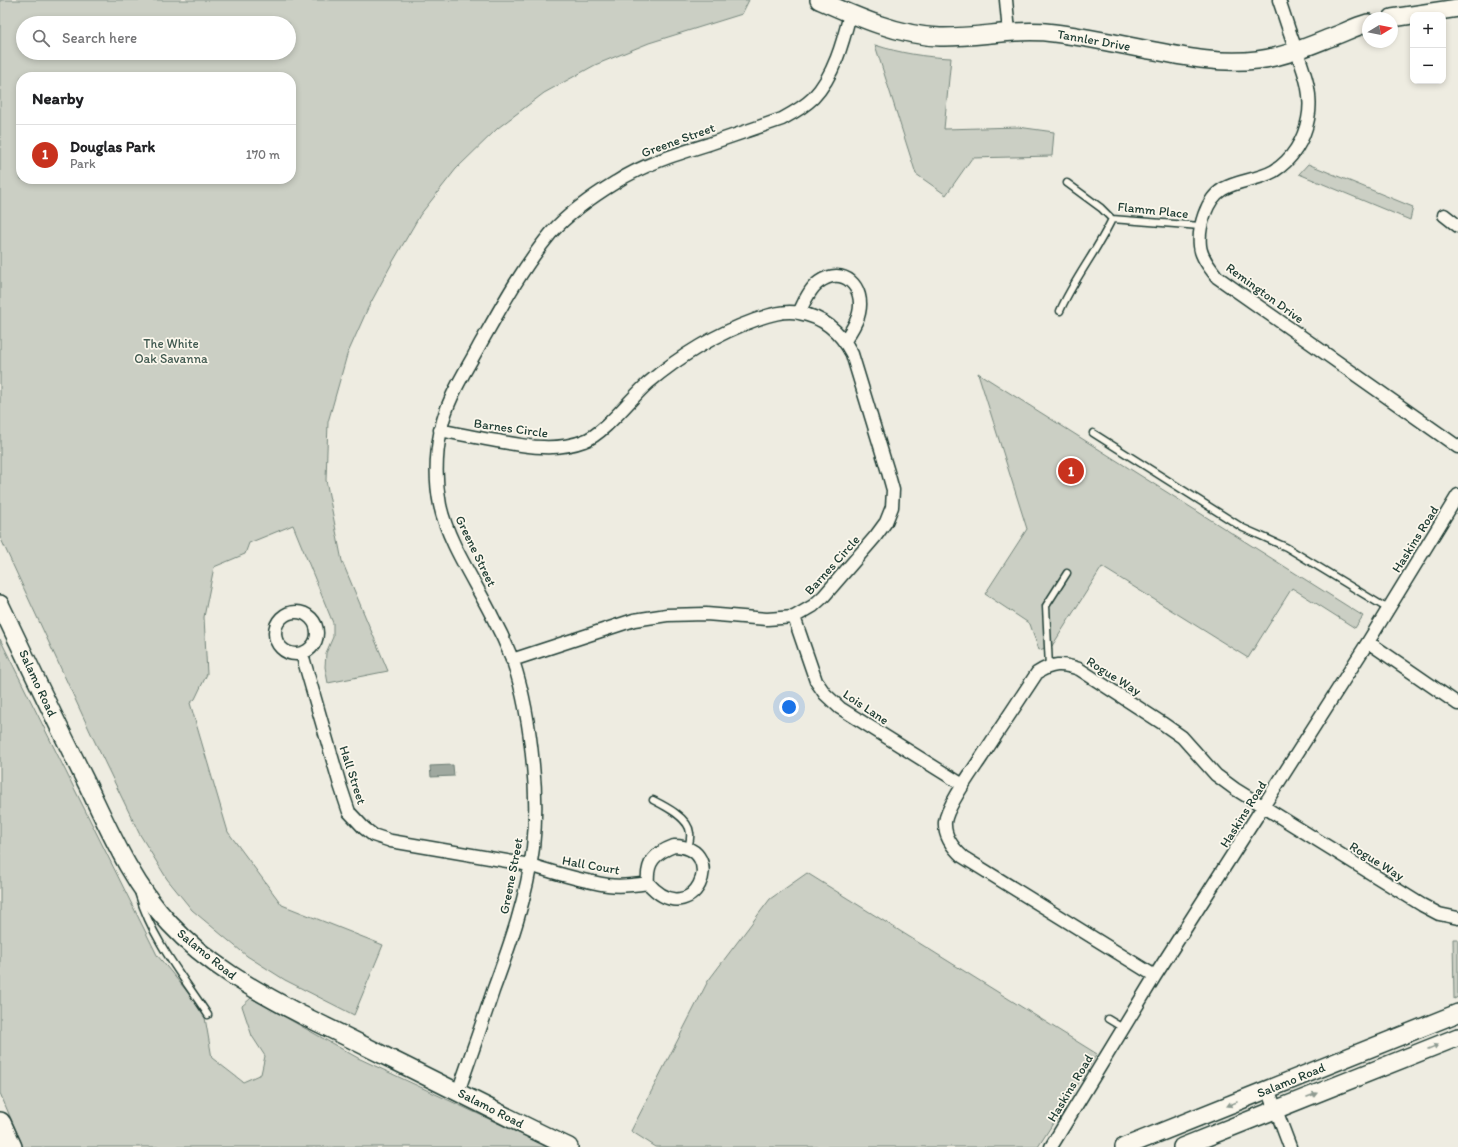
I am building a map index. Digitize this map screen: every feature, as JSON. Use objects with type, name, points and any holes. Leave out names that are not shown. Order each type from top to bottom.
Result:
[{"type":"highway","points":[[0,1122],[11,1147]]},
{"type":"main road","name":"Tannler Drive","points":[[819,0],[850,14],[896,30],[928,36],[961,37],[1028,31],[1054,33],[1217,62],[1234,62],[1271,58],[1296,51],[1362,25]]},
{"type":"main road","points":[[1398,17],[1458,8]]},
{"type":"main road","name":"Salamo Road","points":[[0,604],[105,822],[147,896],[169,924],[202,954],[234,978],[349,1039],[569,1147]]},
{"type":"main road","name":"Salamo Road","points":[[1124,1147],[1458,1013]]},
{"type":"main road","name":"Salamo Road","points":[[1182,1147],[1458,1037]]},
{"type":"street","points":[[1006,0],[1009,32]]},
{"type":"street","name":"Remington Drive","points":[[1280,0],[1304,72],[1310,101],[1308,120],[1301,143],[1292,156],[1274,171],[1258,178],[1236,183],[1221,190],[1213,198],[1200,226],[1200,246],[1207,263],[1217,277],[1458,447]]},
{"type":"street","name":"Greene Street","points":[[458,1092],[510,944],[523,898],[533,846],[535,818],[533,765],[523,699],[512,660],[495,621],[446,526],[441,507],[437,485],[437,462],[440,430],[445,413],[453,393],[508,294],[552,232],[584,203],[618,180],[662,158],[782,119],[797,110],[812,98],[822,86],[839,52],[850,14]]},
{"type":"street","points":[[1444,215],[1458,226]]},
{"type":"street","points":[[799,312],[812,289],[818,282],[833,275],[839,275],[850,280],[858,292],[860,307],[859,314],[845,340]]},
{"type":"street","name":"Barnes Circle","points":[[440,430],[535,448],[564,447],[585,441],[603,428],[648,383],[673,363],[705,342],[731,330],[784,312],[799,312],[824,322],[845,340],[852,354],[888,472],[892,490],[892,507],[886,522],[875,537],[824,596],[813,606],[794,617],[767,619],[706,614],[667,615],[649,618],[627,622],[512,660]]},
{"type":"street","name":"Haskins Road","points":[[1051,1147],[1155,976],[1264,807],[1458,496]]},
{"type":"street","name":"Lois Lane","points":[[794,617],[816,681],[825,694],[840,708],[963,785]]},
{"type":"street","points":[[1368,642],[1458,704]]},
{"type":"street","name":"Hall Street","points":[[302,654],[349,812],[364,828],[373,835],[391,841],[530,865]]},
{"type":"street","name":"Rogue Way","points":[[1049,666],[1057,664],[1067,665],[1079,669],[1182,737],[1216,775],[1264,807],[1422,905],[1439,914],[1458,918]]},
{"type":"street","points":[[1049,666],[1037,674],[963,785],[949,810],[945,823],[947,834],[954,849],[963,857],[1155,976]]},
{"type":"street","points":[[674,846],[682,846],[693,851],[700,857],[702,863],[701,879],[698,888],[690,895],[680,899],[670,899],[661,895],[648,883],[647,874],[650,864],[656,856],[664,850],[674,846]]},
{"type":"street","name":"Hall Court","points":[[530,865],[609,885],[634,885],[648,883]]},
{"type":"street","points":[[1268,1089],[1290,1147]]},
{"type":"lane","name":"Flamm Place","points":[[1067,183],[1101,208],[1112,219],[1200,226]]},
{"type":"lane","points":[[1060,312],[1069,292],[1101,241],[1112,219]]},
{"type":"lane","points":[[1093,433],[1243,528],[1286,547],[1388,609]]},
{"type":"lane","points":[[1049,666],[1046,606],[1067,573]]},
{"type":"lane","points":[[652,800],[672,810],[688,826],[690,833],[688,849]]},
{"type":"lane","points":[[132,872],[144,911],[157,937],[208,1015]]},
{"type":"lane","points":[[1108,1019],[1123,1028]]},
{"type":"green space","name":"The White Oak Savanna","points":[[0,0],[749,0],[742,14],[649,43],[595,65],[544,93],[498,128],[456,169],[420,215],[391,265],[368,308],[347,355],[328,422],[326,480],[342,561],[388,671],[328,683],[325,667],[326,653],[333,637],[333,623],[293,525],[249,543],[245,554],[214,567],[204,617],[207,674],[195,699],[190,703],[228,832],[282,905],[383,945],[354,1015],[285,980],[247,956],[192,910],[167,879],[139,833],[94,740],[0,537]]},
{"type":"green space","points":[[875,45],[912,54],[951,58],[944,129],[1018,127],[1054,132],[1052,156],[972,158],[946,195],[916,174]]},
{"type":"green space","points":[[1308,164],[1413,207],[1410,220],[1299,174]]},
{"type":"green space","points":[[978,373],[1363,616],[1355,628],[1292,588],[1248,658],[1102,567],[1052,646],[1039,650],[1030,624],[985,594],[1027,529]]},
{"type":"green space","points":[[0,639],[157,955],[204,1012],[212,1058],[243,1082],[261,1074],[265,1056],[252,1036],[242,1006],[251,998],[358,1058],[549,1147],[23,1147],[0,1093]]},
{"type":"green space","points":[[807,873],[1097,1054],[1038,1147],[656,1147],[631,1131],[708,981],[770,899]]},
{"type":"green space","points":[[1453,939],[1458,939],[1458,997],[1454,999]]},
{"type":"shaded area","points":[[453,765],[454,776],[431,777],[430,766]]},
{"type":"place","name":"Douglas Park","points":[[1071,471]]}]
